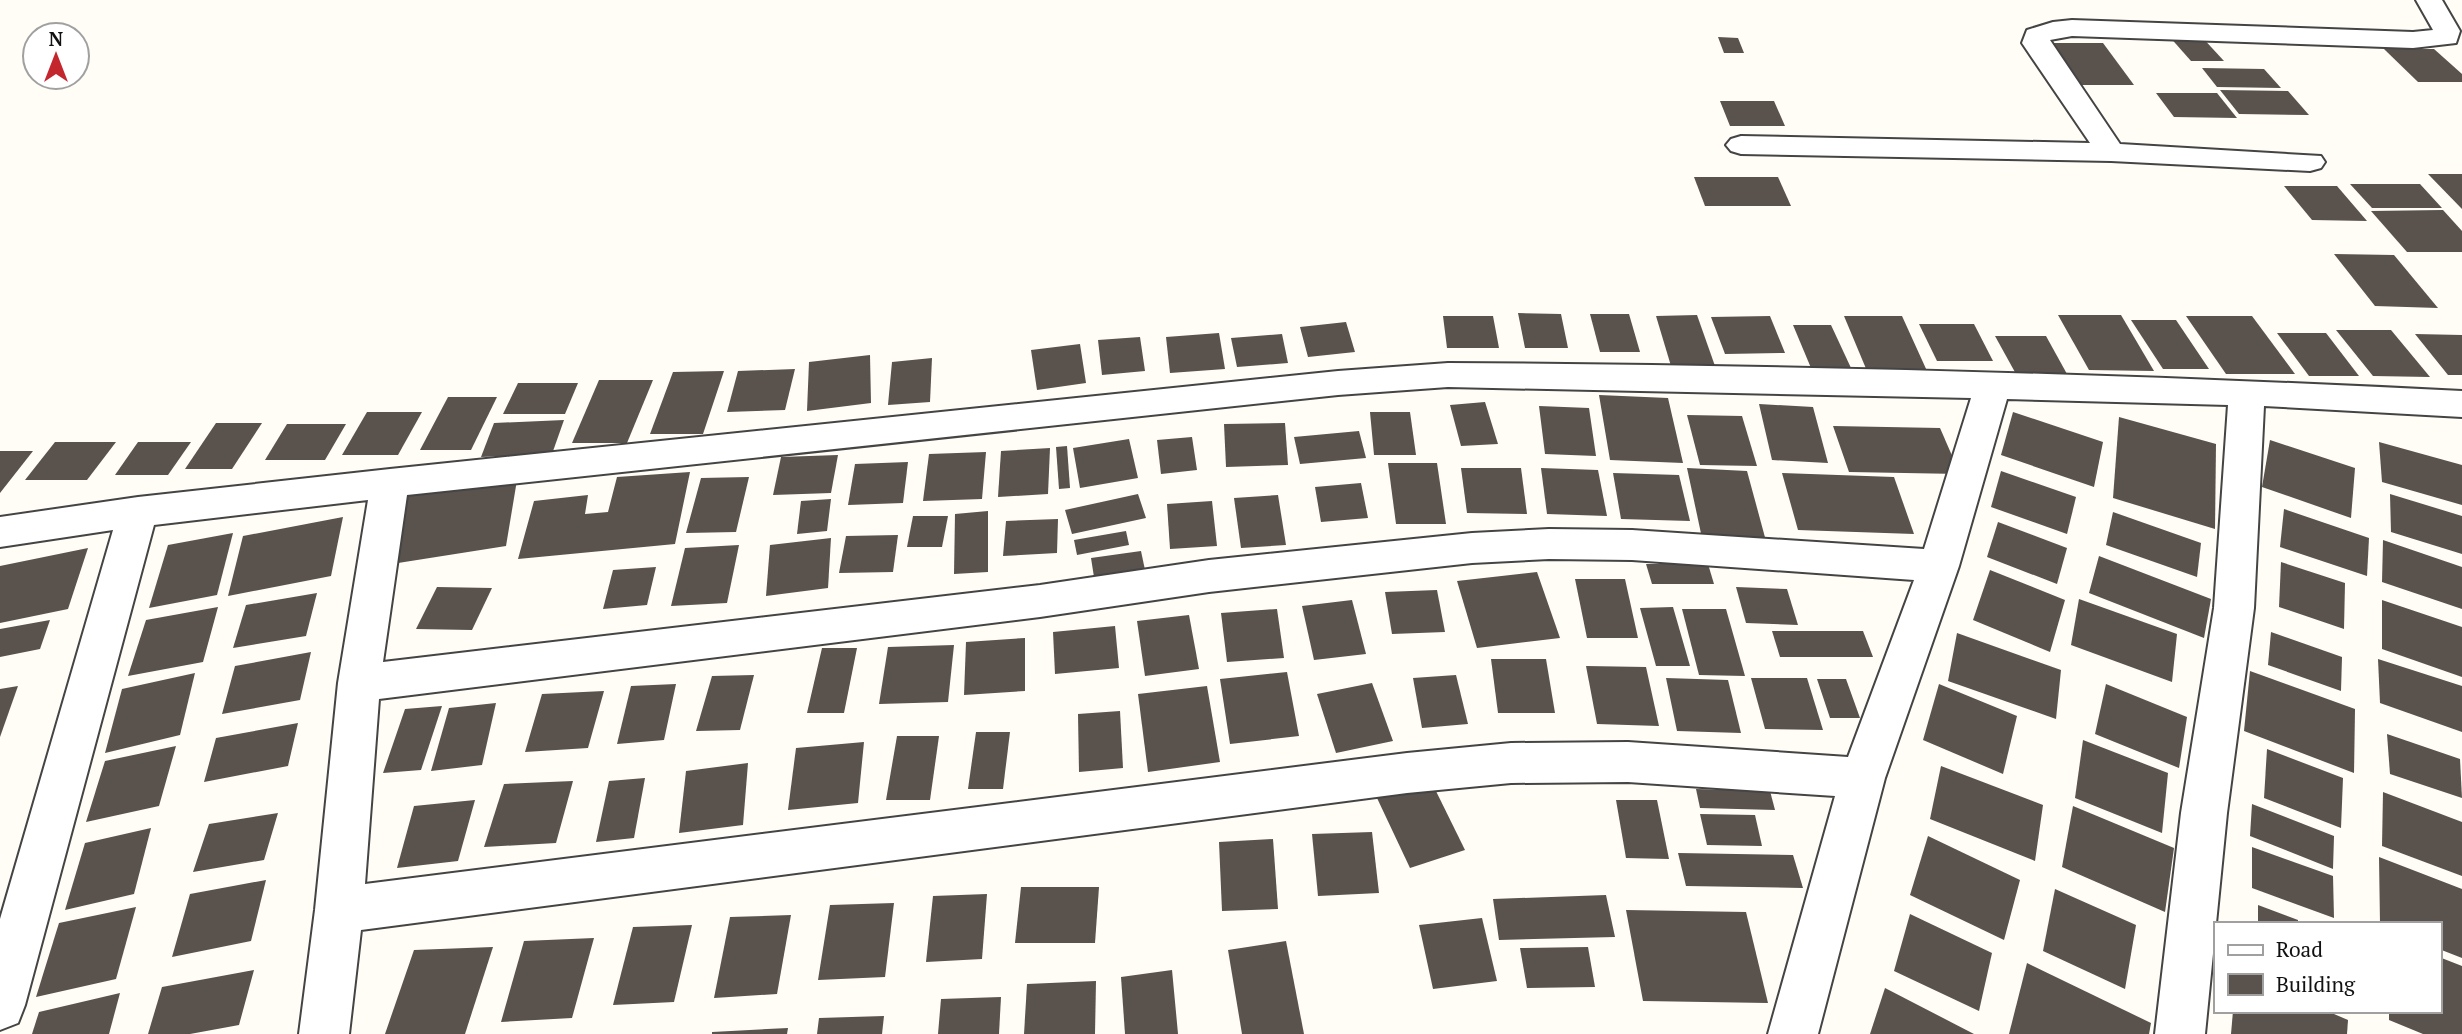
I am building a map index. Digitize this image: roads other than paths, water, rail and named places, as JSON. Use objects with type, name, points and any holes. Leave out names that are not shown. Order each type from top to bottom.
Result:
[{"type":"street","points":[[2111,152],[2036,43],[2036,36],[2042,32],[2072,29],[2413,40],[2445,37],[2447,31],[2429,0]]},
{"type":"street","points":[[1741,145],[2111,152],[2310,162]]},
{"type":"street","points":[[0,532],[138,512],[390,484],[1310,386],[1448,375],[1814,381],[2247,393],[2462,404]]},
{"type":"street","points":[[1793,1034],[1863,778],[1939,566],[1992,388]]},
{"type":"street","points":[[2180,1034],[2204,813],[2234,608],[2247,393]]},
{"type":"street","points":[[324,1034],[339,910],[359,683],[390,484]]},
{"type":"street","points":[[0,1005],[138,512]]},
{"type":"street","points":[[359,683],[1040,601],[1209,576],[1472,548],[1549,544],[1632,545],[1939,566]]},
{"type":"street","points":[[339,910],[1407,773],[1511,763],[1628,762],[1863,778]]}]
